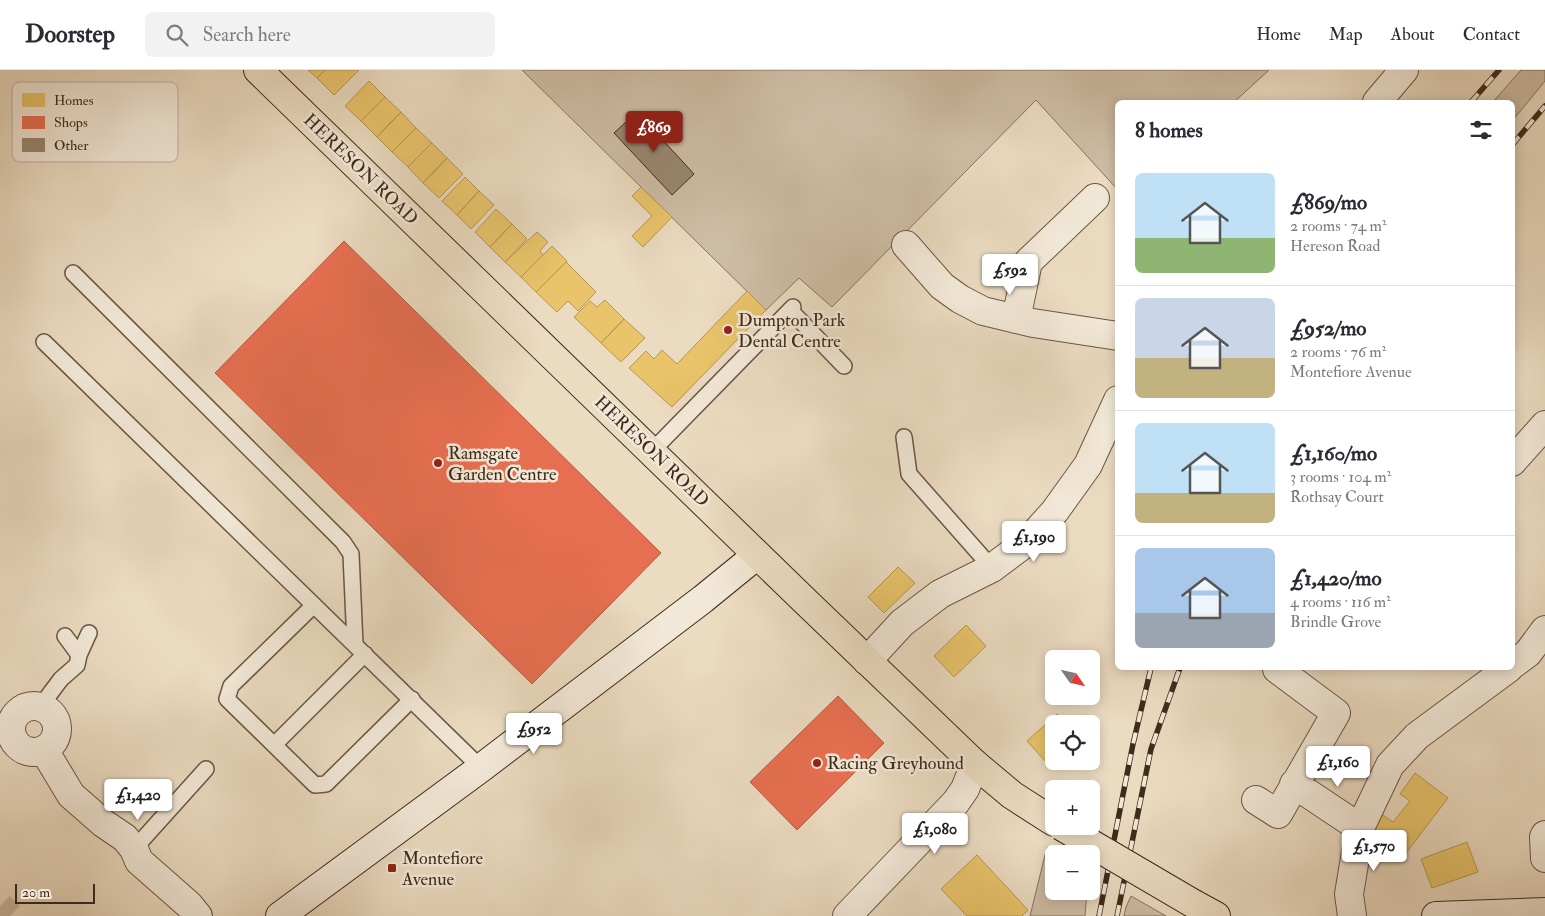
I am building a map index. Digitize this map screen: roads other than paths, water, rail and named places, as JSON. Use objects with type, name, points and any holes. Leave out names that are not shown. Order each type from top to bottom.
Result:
[{"type":"main road","name":"HERESON ROAD","points":[[258,70],[974,764],[1012,795],[1045,816]]},
{"type":"main road","points":[[1076,835],[1205,910]]},
{"type":"street","points":[[1379,100],[1404,70]]},
{"type":"street","points":[[1016,319],[1028,262],[1095,198]]},
{"type":"street","points":[[906,245],[942,286],[960,299],[983,311],[1033,323],[1115,336]]},
{"type":"street","points":[[866,661],[902,623],[940,594],[992,568],[1028,541],[1055,511],[1088,465],[1115,406]]},
{"type":"street","points":[[1515,459],[1545,425]]},
{"type":"street","points":[[280,916],[481,768],[704,599],[757,555]]},
{"type":"street","points":[[1516,657],[1545,630]]},
{"type":"street","points":[[1256,800],[1278,814],[1336,713],[1279,670]]},
{"type":"street","points":[[1352,916],[1348,894],[1360,828],[1390,765],[1417,736],[1500,670]]},
{"type":"street","points":[[32,706],[47,710],[53,716],[56,723],[55,739],[44,750],[30,752],[18,746],[7,717],[32,706]]},
{"type":"street","points":[[44,750],[71,795],[103,823],[125,838],[134,849],[139,861],[189,905],[198,916]]},
{"type":"street","points":[[847,916],[956,802],[965,789],[974,764]]},
{"type":"street","points":[[1294,784],[1360,828]]},
{"type":"street","points":[[1545,835],[1545,858]]},
{"type":"street","points":[[1436,916],[1545,912]]},
{"type":"lane","points":[[74,273],[343,542],[351,554],[360,649],[274,744]]},
{"type":"lane","points":[[652,451],[792,308],[844,366]]},
{"type":"lane","points":[[44,342],[481,768]]},
{"type":"lane","points":[[904,437],[909,474],[992,568]]},
{"type":"lane","points":[[314,605],[231,686],[227,699],[315,785],[326,784],[412,699]]},
{"type":"lane","points":[[40,707],[61,679],[77,665],[79,655],[89,633]]},
{"type":"lane","points":[[65,636],[79,655]]},
{"type":"lane","points":[[134,849],[206,769]]},
{"type":"tunnel","points":[[0,906],[10,916]]},
{"type":"railway","points":[[1473,100],[1499,70]]},
{"type":"railway","points":[[1515,141],[1545,106]]},
{"type":"railway","points":[[1099,916],[1133,744],[1151,670]]},
{"type":"railway","points":[[1117,916],[1151,749],[1179,670]]},
{"type":"place","name":"Dumpton Park Dental Centre","points":[[728,330]]},
{"type":"place","name":"Ramsgate Garden Centre","points":[[438,463]]},
{"type":"place","name":"Racing Greyhound","points":[[817,763]]},
{"type":"place","name":"Montefiore Avenue","points":[[392,868]]}]
